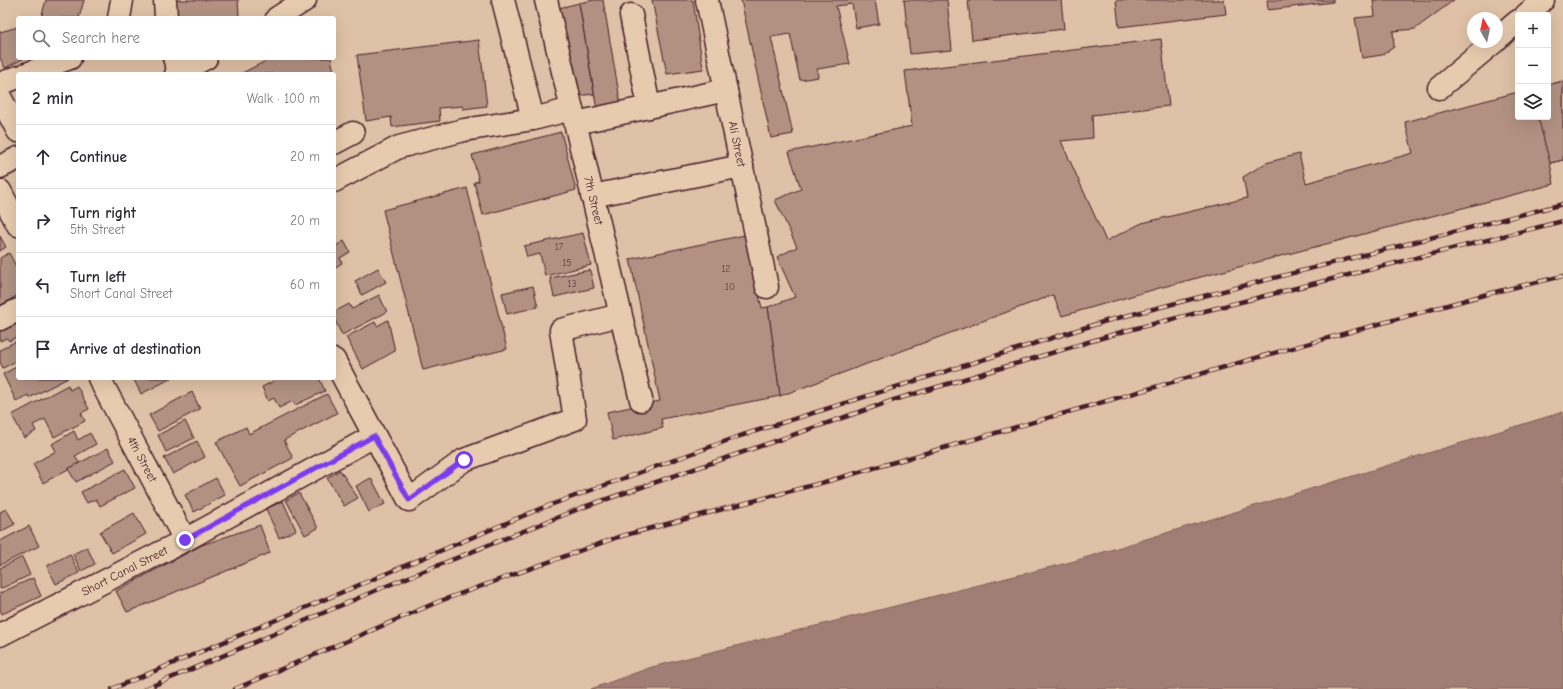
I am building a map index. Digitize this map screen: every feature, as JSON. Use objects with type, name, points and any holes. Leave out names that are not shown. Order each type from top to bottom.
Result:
[{"type":"street","points":[[165,0],[166,16]]},
{"type":"street","points":[[280,16],[305,0]]},
{"type":"street","points":[[503,0],[533,120]]},
{"type":"street","name":"7th Street","points":[[546,0],[641,400]]},
{"type":"street","name":"Ali Street","points":[[707,0],[768,288]]},
{"type":"street","points":[[1529,12],[1543,0]]},
{"type":"street","points":[[631,15],[649,107]]},
{"type":"street","points":[[1503,34],[1515,24]]},
{"type":"street","points":[[1440,88],[1487,48]]},
{"type":"street","points":[[32,72],[64,60]]},
{"type":"street","points":[[178,69],[201,60]]},
{"type":"street","points":[[0,84],[16,78]]},
{"type":"street","points":[[336,180],[399,148],[464,130],[533,120],[649,107],[726,90]]},
{"type":"street","points":[[0,97],[16,127]]},
{"type":"street","points":[[0,167],[16,159]]},
{"type":"street","points":[[592,196],[742,166]]},
{"type":"street","points":[[0,191],[16,221]]},
{"type":"street","points":[[0,319],[16,311]]},
{"type":"street","points":[[336,364],[409,500],[464,460],[575,419],[561,330],[620,315]]},
{"type":"street","name":"4th Street","points":[[100,380],[185,540]]},
{"type":"street","name":"Short Canal Street","points":[[0,635],[185,540],[374,436]]},
{"type":"shaded area","points":[[1563,412],[1563,689],[591,689],[652,667],[1071,562]]},
{"type":"building","points":[[46,0],[84,0],[80,16],[42,16]]},
{"type":"building","points":[[174,0],[238,0],[239,15],[237,16],[175,16]]},
{"type":"building","points":[[603,0],[621,106],[597,110],[579,3]]},
{"type":"building","points":[[652,0],[693,0],[703,69],[667,74]]},
{"type":"building","points":[[741,0],[875,0],[879,24],[856,28],[852,4],[836,6],[850,64],[817,69],[818,77],[800,80],[790,34],[771,37],[793,134],[771,138]]},
{"type":"building","points":[[904,0],[947,0],[952,50],[910,54]]},
{"type":"building","points":[[968,0],[1061,0],[1064,29],[972,40]]},
{"type":"building","points":[[1116,0],[1224,0],[1226,14],[1119,27]]},
{"type":"building","points":[[1267,0],[1333,0],[1333,2],[1268,10]]},
{"type":"building","points":[[1373,0],[1454,0],[1415,29],[1393,31],[1394,47],[1382,55],[1362,58],[1355,18],[1375,16]]},
{"type":"building","points":[[579,3],[594,94],[576,96],[555,9]]},
{"type":"building","points":[[16,28],[16,60],[21,60],[5,68],[0,58],[0,32]]},
{"type":"building","points":[[1161,39],[1169,106],[1092,115],[1093,138],[1061,141],[1106,241],[1142,223],[1247,198],[1243,177],[1266,163],[1299,154],[1306,183],[1413,153],[1405,122],[1515,93],[1515,120],[1551,120],[1551,84],[1563,81],[1563,160],[1550,163],[1554,184],[1159,288],[1062,316],[1053,295],[780,396],[768,307],[795,297],[777,257],[797,247],[775,200],[801,189],[789,152],[912,126],[905,71]]},
{"type":"building","points":[[479,40],[487,106],[463,109],[463,106],[439,108],[440,121],[392,127],[391,117],[366,121],[357,55]]},
{"type":"building","points":[[268,60],[331,60],[334,72],[244,72]]},
{"type":"building","points":[[1563,81],[1563,160],[1550,163],[1539,120],[1551,120],[1551,84]]},
{"type":"building","points":[[561,132],[576,190],[483,215],[474,182],[479,181],[472,155]]},
{"type":"building","points":[[467,188],[507,349],[423,370],[383,210]]},
{"type":"building","points":[[583,233],[591,265],[545,276],[540,254],[527,257],[524,246]]},
{"type":"building","points":[[745,235],[762,308],[768,307],[780,396],[661,419],[663,428],[613,440],[607,412],[660,401],[630,259]]},
{"type":"building","points":[[0,236],[6,247],[0,251]]},
{"type":"building","points":[[344,241],[350,252],[340,258],[342,263],[336,267],[336,246]]},
{"type":"building","points":[[9,253],[16,266],[16,296],[0,306],[0,258]]},
{"type":"building","points":[[378,268],[386,282],[362,295],[355,281]]},
{"type":"building","points":[[590,270],[594,288],[554,297],[550,278]]},
{"type":"building","points":[[533,286],[538,307],[507,314],[502,293]]},
{"type":"building","points":[[379,295],[387,312],[342,335],[336,322],[336,311],[349,304],[352,309]]},
{"type":"building","points":[[16,316],[16,337],[9,341],[7,338],[0,341],[0,324]]},
{"type":"building","points":[[388,320],[395,351],[363,369],[346,337],[375,322],[377,326]]},
{"type":"building","points":[[16,341],[16,361],[3,368],[0,362],[0,350]]},
{"type":"building","points":[[16,367],[16,380],[64,380],[29,398],[28,395],[16,401],[3,374]]},
{"type":"building","points":[[134,380],[168,380],[141,394]]},
{"type":"building","points":[[273,380],[320,380],[325,391],[295,405],[293,401],[279,408],[274,398],[268,401],[262,387],[274,381]]},
{"type":"building","points":[[68,385],[70,390],[77,386],[89,409],[81,413],[85,421],[54,437],[45,419],[33,425],[36,431],[24,438],[12,415]]},
{"type":"building","points":[[192,392],[200,409],[158,431],[149,415]]},
{"type":"building","points":[[327,394],[337,413],[284,440],[293,458],[240,486],[216,442],[246,427],[249,434]]},
{"type":"building","points":[[185,421],[194,438],[166,452],[158,435]]},
{"type":"building","points":[[74,431],[78,440],[90,433],[96,444],[75,456],[79,463],[43,483],[33,464],[56,451],[52,444]]},
{"type":"building","points":[[197,441],[205,457],[173,474],[164,458]]},
{"type":"building","points":[[108,448],[115,461],[76,482],[68,469]]},
{"type":"building","points":[[125,469],[135,488],[100,506],[96,499],[87,503],[81,492]]},
{"type":"building","points":[[340,470],[358,498],[344,506],[327,478]]},
{"type":"building","points":[[216,478],[225,495],[194,512],[185,495]]},
{"type":"building","points":[[371,478],[385,504],[369,512],[356,486]]},
{"type":"building","points":[[299,493],[318,528],[305,535],[286,500]]},
{"type":"building","points":[[283,501],[296,530],[279,538],[266,509]]},
{"type":"building","points":[[6,509],[15,524],[0,532],[0,512]]},
{"type":"building","points":[[134,513],[146,534],[112,553],[100,532]]},
{"type":"building","points":[[260,525],[270,553],[127,612],[116,591],[202,545]]},
{"type":"building","points":[[29,526],[39,546],[0,565],[0,541]]},
{"type":"building","points":[[87,547],[95,564],[81,571],[73,554]]},
{"type":"building","points":[[70,554],[79,573],[56,584],[47,566]]},
{"type":"building","points":[[22,557],[30,575],[0,589],[0,568]]},
{"type":"building","points":[[33,578],[41,596],[2,614],[0,609],[0,593]]},
{"type":"railway","points":[[112,689],[542,508],[740,436],[1106,321],[1563,204]]},
{"type":"railway","points":[[145,689],[384,587],[581,508],[894,400],[1125,331],[1563,221]]},
{"type":"railway","points":[[235,689],[440,601],[618,537],[832,480],[1256,358],[1491,293],[1563,276]]},
{"type":"route","points":[[185,540],[374,436],[409,500],[464,460]]}]
